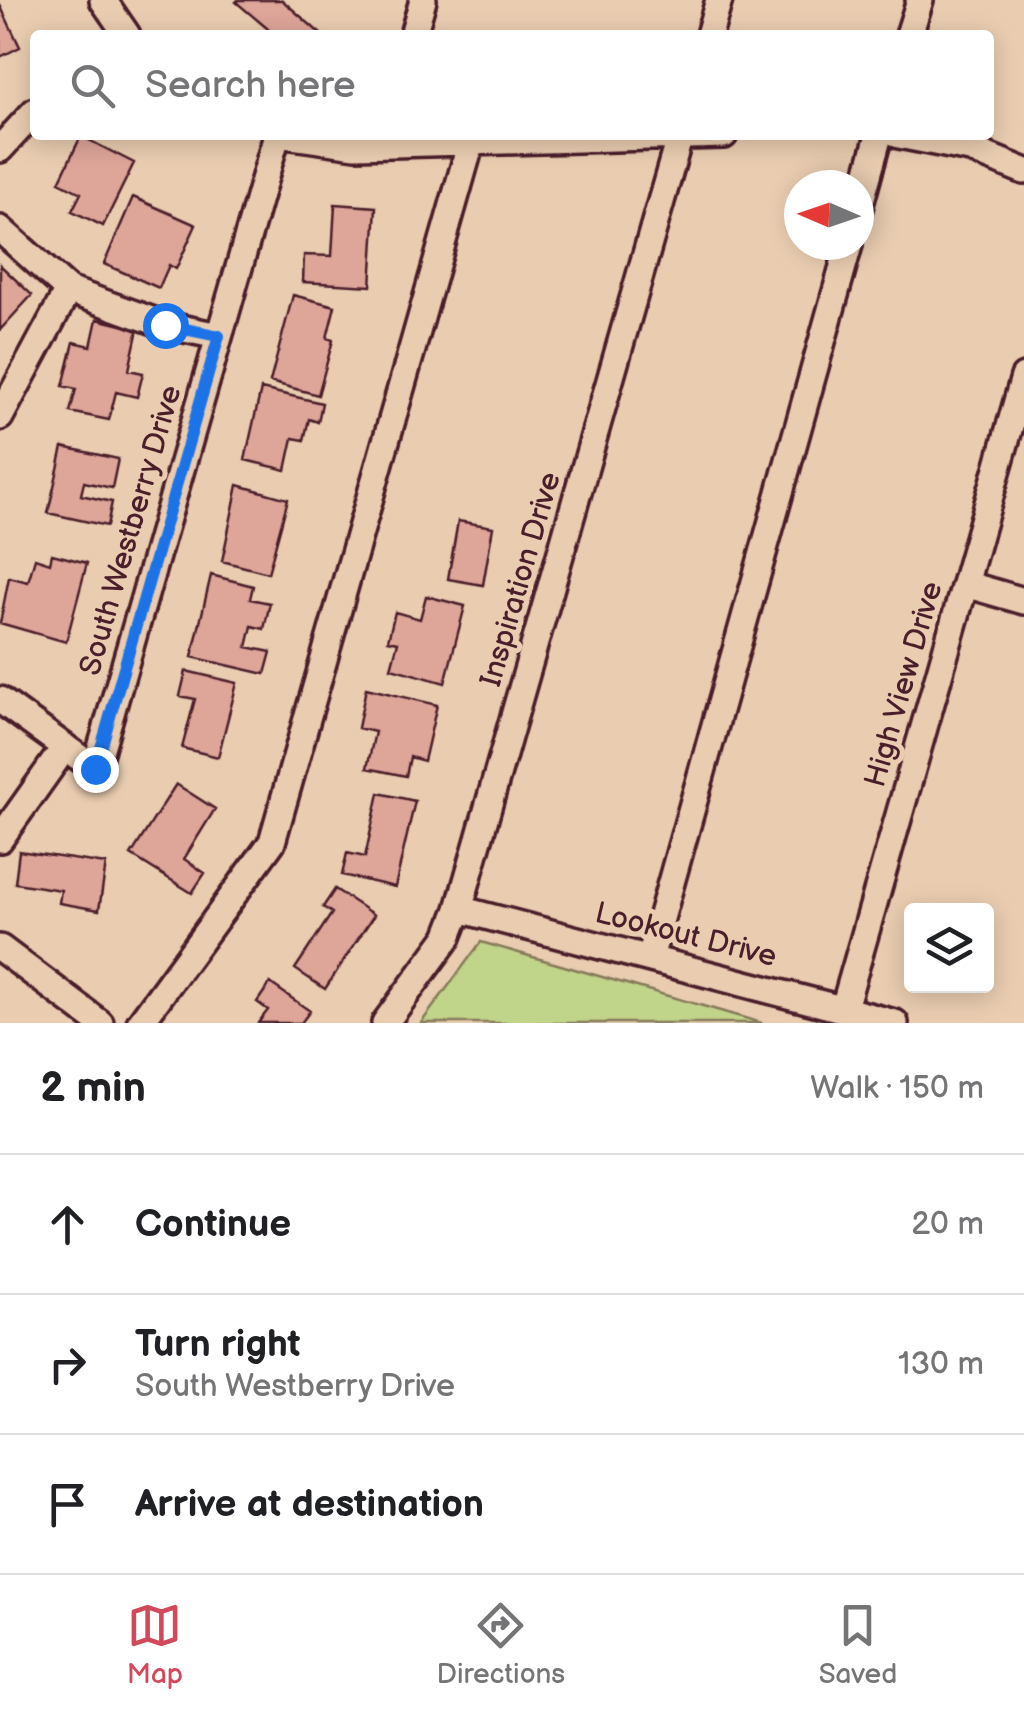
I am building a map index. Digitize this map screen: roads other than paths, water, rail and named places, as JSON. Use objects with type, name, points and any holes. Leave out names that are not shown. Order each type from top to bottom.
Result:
[{"type":"street","points":[[104,0],[117,30]]},
{"type":"street","points":[[414,30],[423,0]]},
{"type":"street","points":[[710,30],[719,0]]},
{"type":"street","points":[[911,30],[920,0]]},
{"type":"street","points":[[0,148],[30,116]]},
{"type":"street","name":"South Westberry Drive","points":[[64,747],[95,769],[276,140]]},
{"type":"street","points":[[317,140],[356,146],[384,140],[541,140]]},
{"type":"street","name":"Inspiration Drive","points":[[385,1023],[448,937],[459,909],[679,140]]},
{"type":"street","points":[[869,170],[878,140]]},
{"type":"street","points":[[924,140],[970,149],[1024,171]]},
{"type":"street","points":[[140,1023],[272,842],[471,142]]},
{"type":"street","points":[[0,229],[68,290],[165,325],[219,336]]},
{"type":"street","points":[[650,958],[845,260]]},
{"type":"street","points":[[0,417],[68,290]]},
{"type":"street","name":"High View Drive","points":[[844,1008],[1024,377]]},
{"type":"street","points":[[965,584],[1024,601]]},
{"type":"street","points":[[0,700],[64,747],[0,838]]},
{"type":"street","name":"Lookout Drive","points":[[459,909],[895,1023]]},
{"type":"street","points":[[0,948],[100,1023]]}]
